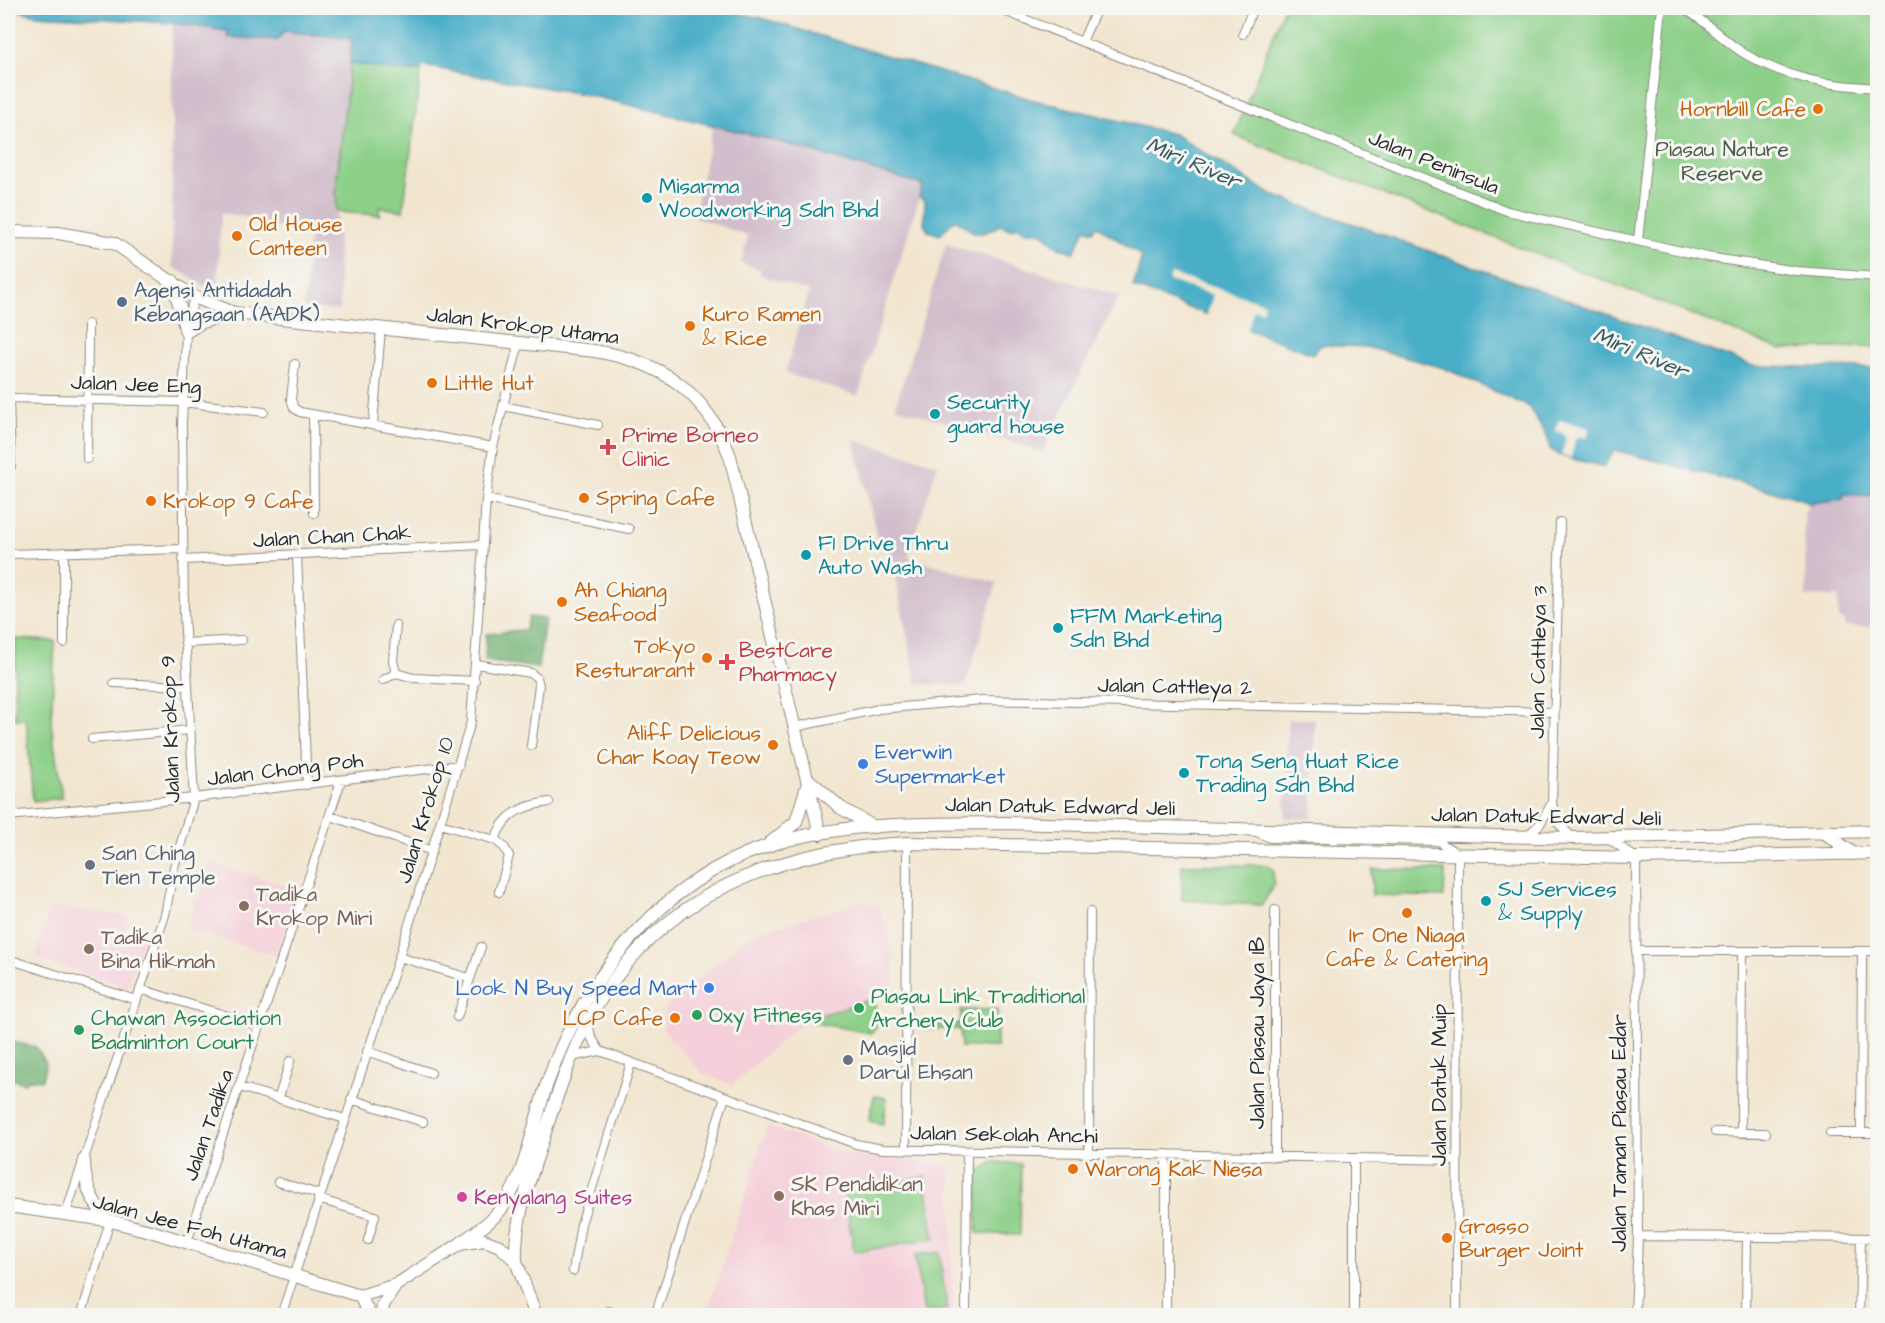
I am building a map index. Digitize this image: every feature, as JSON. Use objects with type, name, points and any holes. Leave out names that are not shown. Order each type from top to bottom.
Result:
[{"type":"street","name":"Jalan Peninsula","points":[[997,8],[1507,211],[1707,257],[1796,271],[1878,277]]},
{"type":"street","points":[[1082,42],[1097,8]]},
{"type":"street","points":[[1242,8],[1252,9],[1243,34]]},
{"type":"street","points":[[1638,241],[1662,8]]},
{"type":"street","points":[[1686,8],[1744,53],[1794,78],[1830,85],[1878,88]]},
{"type":"street","name":"Jalan Krokop Utama","points":[[8,232],[58,233],[114,243],[194,297],[234,313],[381,330],[519,342],[635,358],[668,376],[692,396],[721,434],[730,456],[809,780],[820,834]]},
{"type":"street","points":[[173,281],[186,332],[202,322],[234,313]]},
{"type":"street","name":"Jalan Krokop 9","points":[[66,1213],[165,915],[174,867],[194,798],[185,643],[183,402],[186,332],[194,297]]},
{"type":"street","points":[[87,459],[88,324]]},
{"type":"street","points":[[373,424],[381,330]]},
{"type":"street","name":"Jalan Krokop 10","points":[[281,1316],[399,957],[471,722],[486,499],[493,447],[519,342]]},
{"type":"street","points":[[296,364],[291,399],[294,408],[313,415],[493,447]]},
{"type":"street","points":[[8,398],[10,467]]},
{"type":"street","name":"Jalan Jee Eng","points":[[8,398],[183,402],[264,412]]},
{"type":"street","points":[[503,406],[598,425]]},
{"type":"street","points":[[313,415],[314,513]]},
{"type":"street","points":[[486,499],[629,529]]},
{"type":"street","name":"Jalan Cattleya 3","points":[[1560,522],[1552,803],[1557,822],[1573,838]]},
{"type":"street","name":"Jalan Chan Chak","points":[[183,560],[483,545]]},
{"type":"street","points":[[8,554],[183,549]]},
{"type":"street","points":[[64,552],[64,643]]},
{"type":"street","points":[[297,556],[307,785]]},
{"type":"street","points":[[396,625],[393,661],[396,673]]},
{"type":"street","points":[[185,643],[242,640]]},
{"type":"street","points":[[476,664],[531,673],[537,678],[539,685],[531,746]]},
{"type":"street","points":[[383,680],[396,673],[414,678],[475,681]]},
{"type":"street","points":[[114,682],[187,686]]},
{"type":"street","name":"Jalan Cattleya 2","points":[[795,726],[879,709],[982,700],[1555,712]]},
{"type":"street","points":[[92,739],[190,730]]},
{"type":"street","name":"Jalan Chong Poh","points":[[8,816],[194,798],[459,765]]},
{"type":"street","points":[[765,846],[796,822],[809,780],[855,818],[875,827]]},
{"type":"street","name":"Jalan Tadika","points":[[187,1242],[341,781]]},
{"type":"street","points":[[495,840],[500,827],[515,811],[527,805],[549,802]]},
{"type":"street","points":[[1526,837],[1540,824],[1552,803]]},
{"type":"street","points":[[331,816],[432,851]]},
{"type":"street","name":"Jalan Datuk Edward Jeli","points":[[396,1285],[460,1244],[492,1219],[504,1206],[514,1187],[548,1080],[568,1030],[599,978],[621,948],[646,922],[681,893],[716,870],[765,846],[820,834],[875,827],[1006,823],[1573,838],[1878,831]]},
{"type":"street","points":[[440,824],[495,840],[504,847],[509,856],[499,892]]},
{"type":"street","points":[[1249,829],[1270,838],[1438,841],[1458,854]]},
{"type":"street","points":[[1825,833],[1854,854]]},
{"type":"street","points":[[806,858],[820,834],[849,848]]},
{"type":"street","points":[[1608,837],[1636,858]]},
{"type":"street","points":[[906,1150],[907,843]]},
{"type":"street","name":"Jalan Datuk Edward Jeli","points":[[516,1261],[519,1219],[571,1058],[588,1021],[604,995],[640,947],[664,924],[692,904],[734,881],[774,865],[849,848],[907,843],[1636,858],[1878,853]]},
{"type":"street","name":"Jalan Datuk Muip","points":[[1457,1316],[1458,854]]},
{"type":"street","name":"Jalan Taman Piasau Edar","points":[[1635,1316],[1638,1236],[1636,858]]},
{"type":"street","name":"Jalan Piasau Jaya 1B","points":[[1275,910],[1275,1157]]},
{"type":"street","points":[[1089,1153],[1090,912]]},
{"type":"street","points":[[457,1017],[481,947]]},
{"type":"street","points":[[1636,951],[1878,951]]},
{"type":"street","points":[[1741,1133],[1742,951]]},
{"type":"street","points":[[1861,1133],[1862,951]]},
{"type":"street","points":[[399,957],[470,978]]},
{"type":"street","points":[[8,959],[136,1000]]},
{"type":"street","points":[[140,988],[260,1026]]},
{"type":"street","points":[[571,1058],[600,1051],[591,1037],[588,1021]]},
{"type":"street","points":[[367,1051],[431,1073]]},
{"type":"street","name":"Jalan Sekolah Anchi","points":[[600,1051],[856,1144],[906,1150],[1457,1160]]},
{"type":"street","points":[[279,1097],[290,1061]]},
{"type":"street","points":[[573,1271],[581,1224],[631,1062]]},
{"type":"street","points":[[240,1087],[279,1097],[345,1119]]},
{"type":"street","points":[[655,1316],[725,1097]]},
{"type":"street","points":[[351,1099],[423,1122]]},
{"type":"street","points":[[1715,1132],[1766,1133]]},
{"type":"street","points":[[1830,1133],[1878,1133]]},
{"type":"street","points":[[966,1316],[967,1151]]},
{"type":"street","points":[[1166,1154],[1166,1316]]},
{"type":"street","points":[[1354,1158],[1354,1316]]},
{"type":"street","points":[[81,1316],[109,1221],[89,1194],[84,1160]]},
{"type":"street","points":[[278,1182],[375,1216],[368,1240]]},
{"type":"street","name":"Jalan Jee Foh Utama","points":[[8,1206],[109,1221],[187,1242],[360,1296]]},
{"type":"street","points":[[1638,1236],[1878,1238]]},
{"type":"street","points":[[1746,1316],[1747,1238]]},
{"type":"street","points":[[1859,1316],[1861,1238]]},
{"type":"street","points":[[460,1244],[484,1240],[500,1246],[516,1261],[536,1316]]},
{"type":"street","points":[[370,1316],[360,1296],[396,1285]]},
{"type":"street","points":[[382,1316],[383,1305],[396,1285]]},
{"type":"street","points":[[608,1311],[625,1316]]},
{"type":"shaded area","points":[[172,23],[229,31],[228,36],[278,40],[284,31],[352,39],[336,189],[340,311],[304,307],[310,230],[264,226],[264,220],[221,213],[217,294],[172,266]]},
{"type":"shaded area","points":[[713,125],[777,141],[923,185],[858,396],[785,373],[809,292],[760,275],[761,270],[741,263],[748,236],[694,217]]},
{"type":"shaded area","points":[[946,244],[1119,296],[1042,452],[895,407]]},
{"type":"shaded area","points":[[854,440],[938,464],[908,557],[997,583],[965,685],[917,684],[890,552],[880,549]]},
{"type":"shaded area","points":[[1844,494],[1877,496],[1877,627],[1845,627],[1845,620],[1839,619],[1838,596],[1806,597],[1804,515],[1809,503],[1842,499]]},
{"type":"shaded area","points":[[1288,719],[1315,719],[1312,819],[1285,818]]},
{"type":"shaded area","name":"Tadika Krokop Miri","points":[[210,862],[298,890],[278,954],[274,955],[186,929]]},
{"type":"shaded area","points":[[860,902],[878,905],[894,954],[894,992],[811,1018],[785,1037],[732,1085],[702,1073],[663,1030],[666,1007],[750,934]]},
{"type":"shaded area","name":"Tadika Bina Hikmah","points":[[49,907],[129,916],[124,932],[144,939],[127,987],[36,958]]},
{"type":"shaded area","points":[[767,1126],[845,1154],[936,1163],[952,1171],[953,1315],[706,1316]]},
{"type":"green space","name":"Piasau Nature Reserve","points":[[1284,8],[1877,8],[1877,347],[1779,349],[1234,135]]},
{"type":"green space","points":[[350,63],[393,70],[421,71],[403,211],[379,207],[380,215],[337,212],[336,189]]},
{"type":"green space","points":[[8,563],[12,568],[11,638],[8,638]]},
{"type":"green space","points":[[529,617],[545,619],[538,668],[485,661],[486,634],[526,630]]},
{"type":"green space","points":[[15,639],[55,641],[51,722],[62,798],[33,801],[26,719],[15,719]]},
{"type":"green space","points":[[1182,865],[1266,865],[1273,870],[1274,885],[1262,905],[1182,900]]},
{"type":"green space","points":[[1372,869],[1445,870],[1444,897],[1372,895]]},
{"type":"green space","name":"Piasau Link Traditional Archery Club","points":[[875,998],[876,1028],[871,1033],[810,1022],[811,1018]]},
{"type":"green space","points":[[961,1010],[997,1010],[997,1047],[961,1047],[960,1029],[920,1029],[920,1024],[961,1024]]},
{"type":"green space","points":[[8,1041],[36,1047],[46,1063],[42,1080],[28,1079],[25,1083],[8,1078]]},
{"type":"green space","points":[[874,1096],[887,1098],[883,1124],[869,1121]]},
{"type":"green space","points":[[993,1162],[1021,1164],[1020,1235],[977,1233],[978,1172]]},
{"type":"green space","points":[[925,1177],[935,1239],[854,1252],[844,1190]]},
{"type":"green space","points":[[939,1252],[947,1309],[924,1312],[915,1255]]},
{"type":"water","name":"Miri River","points":[[8,8],[711,8],[758,17],[1030,99],[1174,134],[1272,195],[1753,366],[1877,368],[1877,496],[1844,494],[1843,499],[1809,503],[1799,498],[1614,450],[1604,467],[1561,456],[1550,449],[1547,436],[1529,407],[1444,368],[1366,347],[1321,345],[1313,354],[1133,287],[1142,256],[1097,226],[1093,231],[1086,228],[1074,253],[1058,246],[1041,232],[1026,232],[1019,226],[1010,229],[1000,225],[986,232],[976,233],[955,219],[940,235],[928,231],[924,223],[925,200],[919,197],[923,185],[777,141],[588,95],[422,66],[421,71],[393,70],[350,63],[352,39],[284,31],[278,40],[228,37],[228,31],[172,23],[36,15]]},
{"type":"pier","points":[[1171,274],[1264,303],[1262,311],[1254,309],[1246,334],[1206,318],[1213,295],[1169,281]]},
{"type":"pier","points":[[1559,420],[1589,428],[1587,438],[1581,436],[1575,440],[1571,458],[1561,456],[1566,438],[1563,433],[1556,431]]},
{"type":"place","name":"Hornbill Cafe","points":[[1818,109]]},
{"type":"place","name":"Misarma Woodworking Sdn Bhd","points":[[647,198]]},
{"type":"place","name":"Old House Canteen","points":[[237,236]]},
{"type":"place","name":"Agensi Antidadah Kebangsaan (AADK)","points":[[122,302]]},
{"type":"place","name":"Kuro Ramen & Rice","points":[[690,326]]},
{"type":"place","name":"Little Hut","points":[[432,383]]},
{"type":"place","name":"Security guard house","points":[[935,414]]},
{"type":"place","name":"Prime Borneo Clinic","points":[[608,447]]},
{"type":"place","name":"Spring Cafe","points":[[584,498]]},
{"type":"place","name":"Krokop 9 Cafe","points":[[151,501]]},
{"type":"place","name":"F1 Drive Thru Auto Wash","points":[[806,555]]},
{"type":"place","name":"Ah Chiang Seafood","points":[[562,602]]},
{"type":"place","name":"FFM Marketing Sdn Bhd","points":[[1058,628]]},
{"type":"place","name":"Tokyo Resturarant","points":[[707,658]]},
{"type":"place","name":"BestCare Pharmacy","points":[[727,662]]},
{"type":"place","name":"Aliff Delicious Char Koay Teow","points":[[773,745]]},
{"type":"place","name":"Everwin Supermarket","points":[[863,764]]},
{"type":"place","name":"Tong Seng Huat Rice Trading Sdn Bhd","points":[[1184,773]]},
{"type":"place","name":"San Ching Tien Temple","points":[[90,865]]},
{"type":"place","name":"SJ Services & Supply","points":[[1486,901]]},
{"type":"place","name":"Tadika Krokop Miri","points":[[244,906]]},
{"type":"place","name":"Ir One Niaga Cafe & Catering","points":[[1407,913]]},
{"type":"place","name":"Tadika Bina Hikmah","points":[[89,949]]},
{"type":"place","name":"Look N Buy Speed Mart","points":[[709,988]]},
{"type":"place","name":"Piasau Link Traditional Archery Club","points":[[859,1008]]},
{"type":"place","name":"Oxy Fitness","points":[[697,1015]]},
{"type":"place","name":"LCP Cafe","points":[[675,1018]]},
{"type":"place","name":"Chawan Association Badminton Court","points":[[79,1030]]},
{"type":"place","name":"Masjid Darul Ehsan","points":[[848,1060]]},
{"type":"place","name":"Warong Kak Niesa","points":[[1073,1169]]},
{"type":"place","name":"SK Pendidikan Khas Miri","points":[[779,1196]]},
{"type":"place","name":"Kenyalang Suites","points":[[462,1197]]},
{"type":"place","name":"Grasso Burger Joint","points":[[1447,1238]]}]
